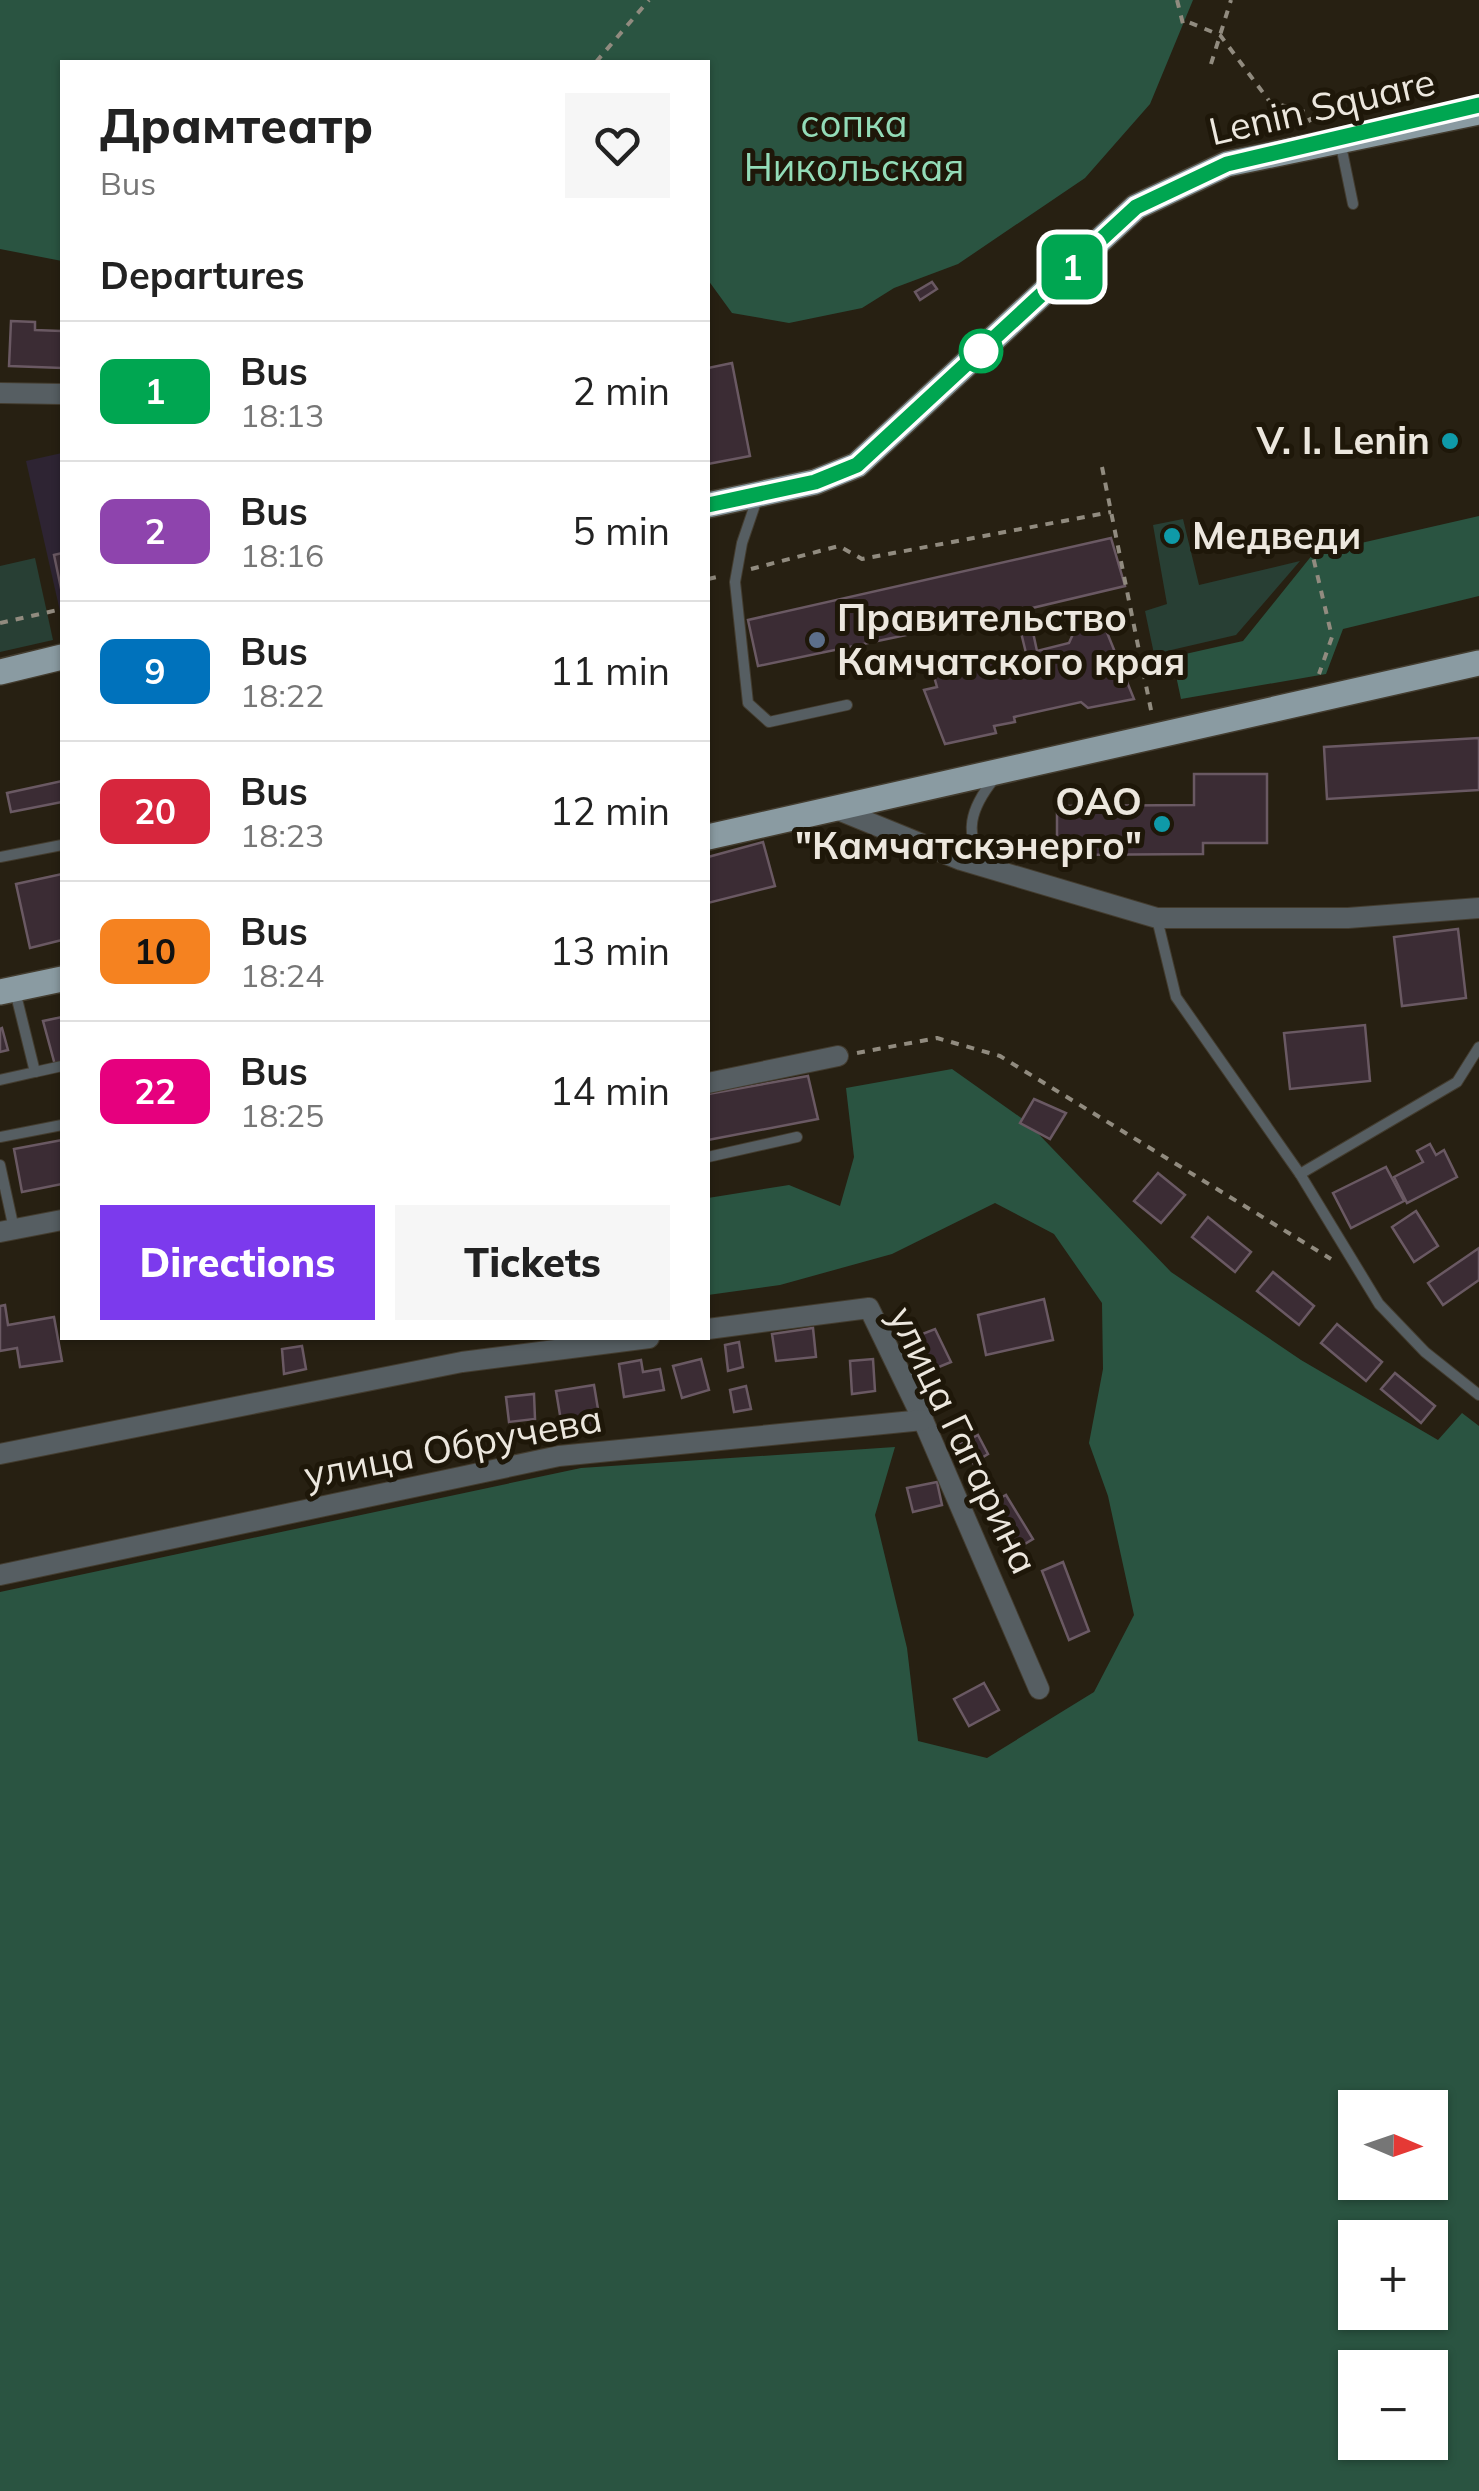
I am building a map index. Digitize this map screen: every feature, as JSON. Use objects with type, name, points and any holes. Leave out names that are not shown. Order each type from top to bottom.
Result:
[{"type":"main road","name":"Lenin Square","points":[[710,505],[815,482],[857,465],[911,420],[1136,207],[1227,164],[1479,112]]},
{"type":"main road","points":[[0,672],[60,657]]},
{"type":"main road","points":[[710,837],[1479,663]]},
{"type":"main road","points":[[7,991],[60,979]]},
{"type":"street","points":[[0,393],[60,394]]},
{"type":"street","points":[[836,809],[960,860],[1157,918],[1348,918],[1479,908]]},
{"type":"street","points":[[710,1083],[838,1056]]},
{"type":"street","points":[[7,1231],[60,1220]]},
{"type":"street","name":"улица Гагарина","points":[[710,1329],[869,1308],[924,1420],[1039,1689]]},
{"type":"street","points":[[0,1454],[462,1362],[633,1340]]},
{"type":"street","name":"улица Обручева","points":[[0,1575],[559,1456],[924,1420]]},
{"type":"lane","points":[[1340,140],[1354,204]]},
{"type":"lane","points":[[758,494],[737,573],[744,692],[754,711],[769,722],[847,705]]},
{"type":"lane","points":[[1002,770],[976,801],[972,836],[981,856],[1003,873]]},
{"type":"lane","points":[[0,857],[60,845]]},
{"type":"lane","points":[[1157,918],[1176,997],[1300,1174],[1378,1304],[1413,1341],[1479,1395]]},
{"type":"lane","points":[[7,991],[34,1072]]},
{"type":"lane","points":[[1300,1174],[1457,1082],[1479,1047]]},
{"type":"lane","points":[[0,1080],[60,1066]]},
{"type":"lane","points":[[0,1137],[60,1125]]},
{"type":"lane","points":[[710,1157],[797,1137]]},
{"type":"lane","points":[[0,1165],[7,1231]]},
{"type":"path","points":[[598,60],[649,0]]},
{"type":"path","points":[[1177,0],[1182,22],[1220,36],[1270,102],[1306,112],[1312,122]]},
{"type":"path","points":[[1211,64],[1231,0]]},
{"type":"path","points":[[1102,468],[1152,715]]},
{"type":"path","points":[[737,573],[838,546],[862,559],[1111,512]]},
{"type":"path","points":[[1310,544],[1332,637],[1318,678]]},
{"type":"path","points":[[0,623],[60,608]]},
{"type":"path","points":[[838,1056],[937,1038],[1000,1056],[1335,1262]]},
{"type":"shaded area","points":[[60,453],[60,611],[26,461]]},
{"type":"green space","name":"сопка Никольская","points":[[0,0],[1193,0],[1150,104],[1085,178],[958,264],[894,288],[862,308],[789,323],[732,313],[710,283],[710,60],[60,60],[60,261],[0,249]]},
{"type":"green space","points":[[1479,516],[1479,596],[1343,629],[1326,674],[1181,699],[1172,657],[1243,641],[1313,554]]},
{"type":"green space","points":[[1183,519],[1199,585],[1300,561],[1236,635],[1154,654],[1145,611],[1167,604],[1153,525]]},
{"type":"green space","points":[[35,558],[53,640],[0,652],[0,566]]},
{"type":"green space","points":[[952,1069],[1027,1122],[1171,1272],[1301,1360],[1438,1440],[1462,1413],[1479,1426],[1479,2491],[0,2491],[0,1592],[581,1468],[895,1447],[875,1515],[907,1648],[918,1741],[987,1758],[1094,1692],[1134,1615],[1108,1496],[1089,1443],[1103,1369],[1102,1303],[1054,1234],[995,1203],[892,1254],[780,1285],[710,1295],[710,1198],[789,1185],[840,1206],[854,1157],[846,1088]]},
{"type":"building","points":[[932,282],[937,289],[920,300],[915,292]]},
{"type":"building","points":[[11,321],[35,322],[35,330],[60,331],[60,368],[9,366]]},
{"type":"building","points":[[732,363],[750,456],[710,464],[710,368]]},
{"type":"building","name":"Правительство Камчатского края","points":[[1111,538],[1125,586],[1028,609],[1037,651],[1069,643],[1073,634],[1087,628],[1106,630],[1134,699],[1088,708],[1081,702],[1014,717],[1015,722],[994,726],[996,733],[945,744],[924,690],[937,687],[933,673],[1026,653],[1016,612],[758,666],[748,620]]},
{"type":"building","points":[[60,554],[60,584],[54,555]]},
{"type":"building","points":[[1479,738],[1479,790],[1327,799],[1324,747]]},
{"type":"building","name":"ОАО \"Камчатскэнерго\"","points":[[1194,774],[1267,774],[1267,843],[1203,843],[1203,854],[1057,855],[1057,806],[1194,805]]},
{"type":"building","points":[[60,781],[60,802],[11,812],[7,793]]},
{"type":"building","points":[[763,842],[775,886],[710,902],[710,856]]},
{"type":"building","points":[[60,874],[60,940],[30,948],[16,884]]},
{"type":"building","points":[[1458,929],[1466,998],[1402,1006],[1394,937]]},
{"type":"building","points":[[60,1017],[60,1064],[55,1065],[43,1021]]},
{"type":"building","points":[[1365,1025],[1370,1081],[1290,1089],[1284,1033]]},
{"type":"building","points":[[0,1029],[8,1050],[0,1052]]},
{"type":"building","points":[[808,1076],[818,1119],[710,1140],[710,1094]]},
{"type":"building","points":[[1034,1099],[1066,1113],[1050,1139],[1020,1123]]},
{"type":"building","points":[[60,1140],[60,1184],[22,1192],[14,1149]]},
{"type":"building","points":[[1430,1144],[1436,1155],[1444,1150],[1457,1177],[1407,1203],[1394,1177],[1423,1162],[1417,1151]]},
{"type":"building","points":[[1386,1167],[1404,1201],[1351,1228],[1333,1193]]},
{"type":"building","points":[[1158,1173],[1185,1195],[1161,1223],[1134,1201]]},
{"type":"building","points":[[1416,1211],[1438,1246],[1414,1262],[1392,1227]]},
{"type":"building","points":[[1208,1217],[1251,1252],[1235,1272],[1192,1237]]},
{"type":"building","points":[[1479,1248],[1479,1280],[1443,1305],[1428,1283]]},
{"type":"building","points":[[1273,1272],[1314,1306],[1299,1325],[1257,1291]]},
{"type":"building","points":[[1044,1299],[1053,1340],[986,1355],[978,1315]]},
{"type":"building","points":[[5,1305],[8,1325],[54,1317],[62,1361],[20,1367],[17,1348],[0,1351],[0,1306]]},
{"type":"building","points":[[1337,1324],[1382,1362],[1366,1381],[1321,1343]]},
{"type":"building","points":[[813,1328],[816,1357],[776,1361],[772,1334]]},
{"type":"building","points":[[935,1329],[951,1362],[922,1374],[907,1340]]},
{"type":"building","points":[[739,1342],[743,1367],[728,1371],[725,1345]]},
{"type":"building","points":[[302,1346],[306,1369],[284,1374],[282,1349]]},
{"type":"building","points":[[701,1359],[709,1390],[682,1398],[673,1366]]},
{"type":"building","points":[[873,1359],[875,1391],[852,1394],[850,1361]]},
{"type":"building","points":[[641,1360],[643,1372],[660,1369],[664,1390],[624,1397],[619,1364]]},
{"type":"building","points":[[1395,1373],[1435,1406],[1421,1423],[1381,1389]]},
{"type":"building","points":[[594,1385],[601,1427],[563,1433],[556,1391]]},
{"type":"building","points":[[746,1386],[751,1409],[734,1412],[730,1390]]},
{"type":"building","points":[[534,1394],[535,1419],[509,1422],[506,1397]]},
{"type":"building","points":[[978,1435],[988,1454],[973,1463],[961,1444]]},
{"type":"building","points":[[937,1482],[942,1505],[913,1512],[907,1488]]},
{"type":"building","points":[[1006,1495],[1033,1539],[1018,1548],[991,1503]]},
{"type":"building","points":[[1063,1562],[1089,1631],[1069,1640],[1042,1571]]},
{"type":"building","points":[[984,1683],[999,1710],[969,1726],[954,1699]]},
{"type":"bus line","name":"1","points":[[710,505],[815,482],[857,465],[911,420],[1136,207],[1184,180],[1227,164],[1447,116],[1479,105]]},
{"type":"place","name":"V. I. Lenin","points":[[1450,441]]},
{"type":"place","name":"Медведи","points":[[1172,536]]},
{"type":"place","name":"Правительство Камчатского края","points":[[817,640]]},
{"type":"place","name":"ОАО \"Камчатскэнерго\"","points":[[1162,824]]}]
